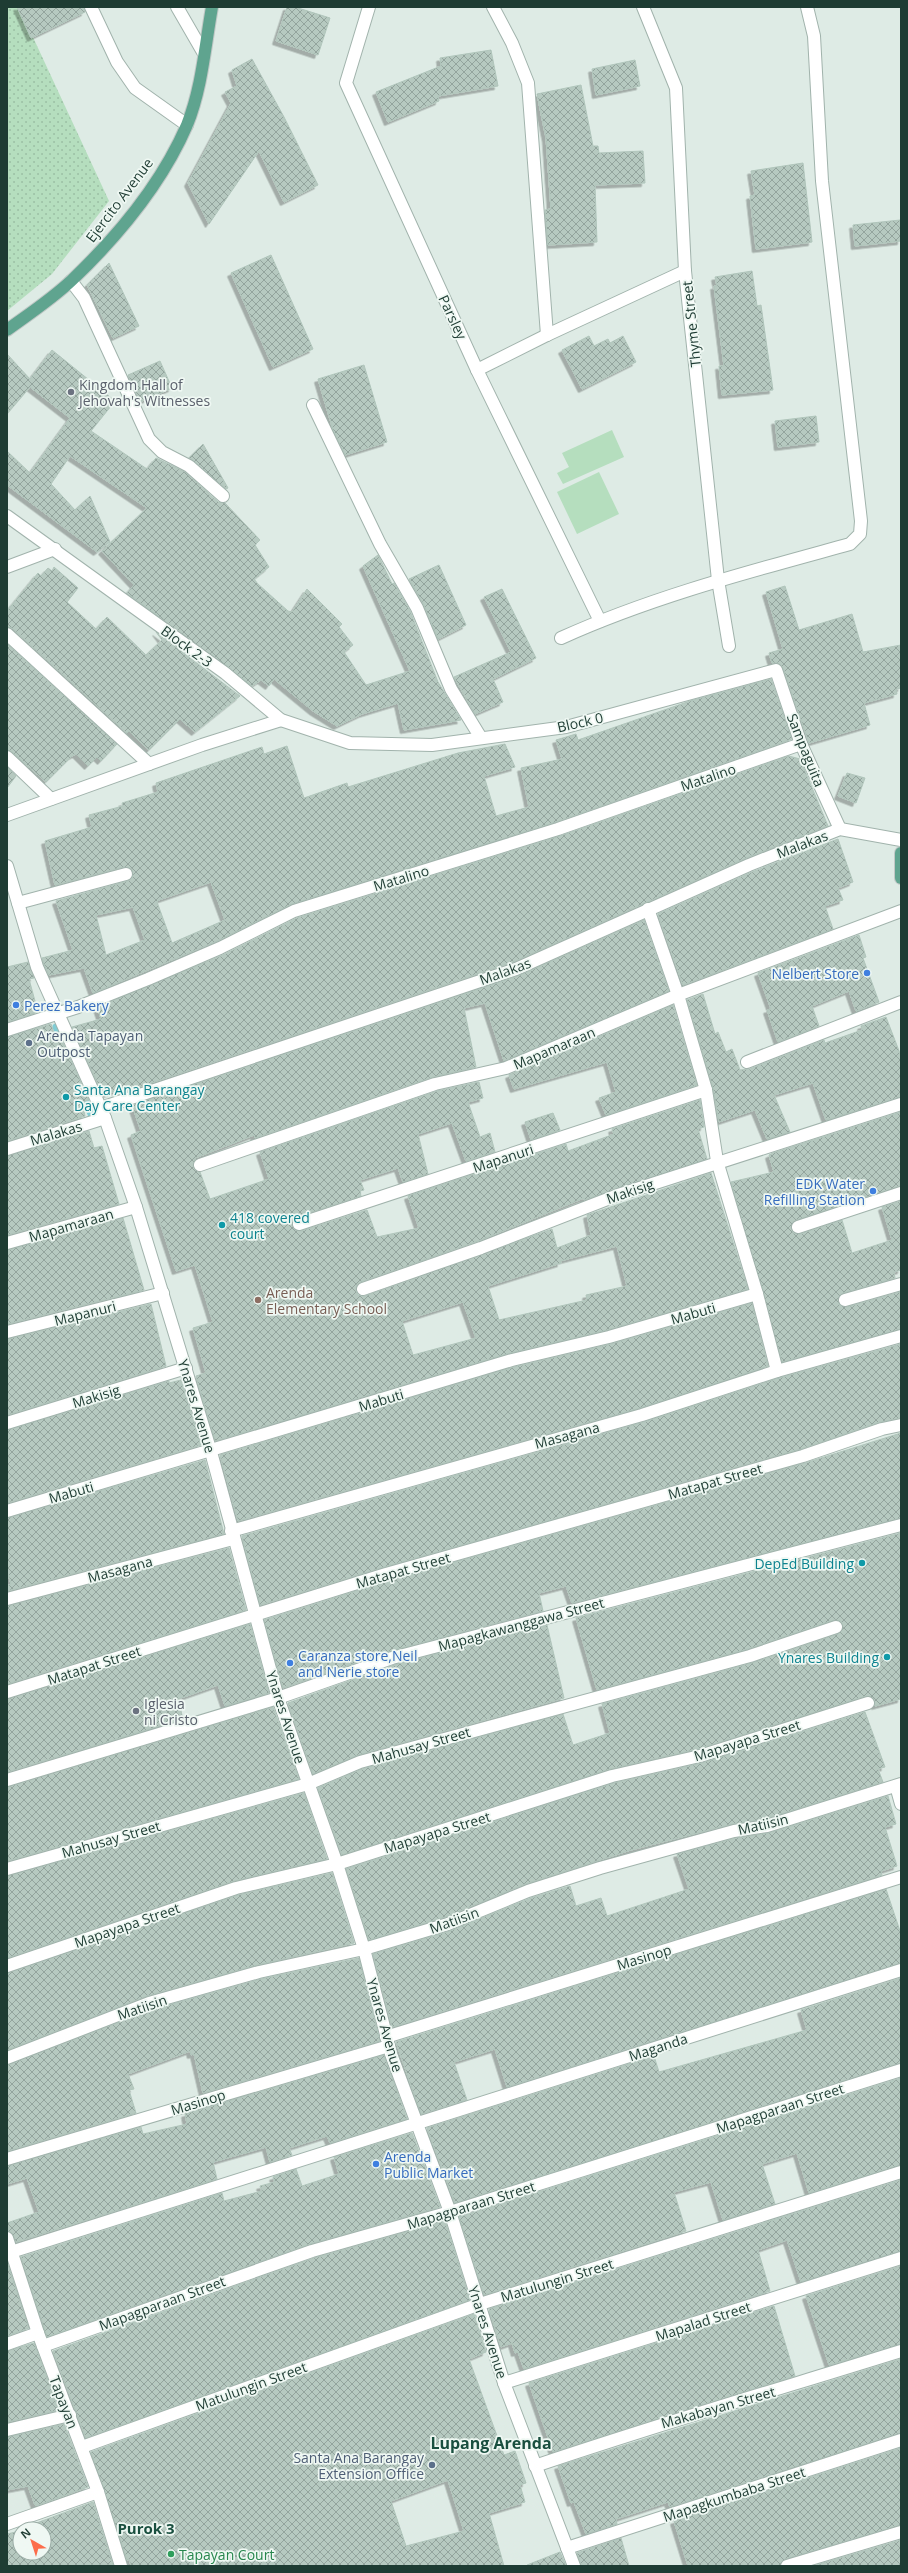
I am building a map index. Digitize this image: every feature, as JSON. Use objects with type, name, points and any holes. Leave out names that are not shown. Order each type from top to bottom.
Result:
[{"type":"main road","name":"Ejercito Avenue","points":[[7,330],[71,281],[112,239],[157,180],[187,125],[199,86],[203,52],[212,7]]},
{"type":"main road","points":[[901,852],[901,878]]},
{"type":"street","points":[[91,7],[117,62],[135,88],[187,125]]},
{"type":"street","points":[[177,7],[203,52]]},
{"type":"street","name":"Parsley","points":[[369,7],[346,83],[477,370],[600,621]]},
{"type":"street","points":[[493,7],[512,43],[528,83],[547,334]]},
{"type":"street","name":"Thyme Street","points":[[643,7],[676,88],[685,271],[718,580],[729,646]]},
{"type":"street","points":[[561,638],[600,621],[718,580],[850,544],[860,534],[861,522],[822,181],[814,36],[807,7]]},
{"type":"street","points":[[477,370],[547,334],[685,271]]},
{"type":"street","points":[[71,281],[84,298],[149,439],[162,452],[189,466],[223,496]]},
{"type":"street","points":[[313,405],[380,544],[417,608],[451,689],[481,738]]},
{"type":"street","name":"Block 2-3","points":[[7,516],[55,549],[225,673],[281,720],[350,743],[380,742]]},
{"type":"street","points":[[7,567],[55,549]]},
{"type":"street","points":[[7,634],[149,764]]},
{"type":"street","name":"Block 0","points":[[380,742],[432,745],[566,727],[776,670]]},
{"type":"street","name":"Sampaguita","points":[[776,670],[801,744],[840,829]]},
{"type":"street","points":[[7,815],[149,764],[281,720]]},
{"type":"street","name":"Matalino","points":[[7,1030],[78,1007],[220,948],[294,911],[558,829],[801,744]]},
{"type":"street","points":[[7,757],[51,799]]},
{"type":"street","name":"Malakas","points":[[7,1149],[103,1113],[516,969],[749,865],[840,829],[901,840]]},
{"type":"street","name":"Ynares Avenue","points":[[7,866],[37,966],[59,1012],[103,1113],[136,1207],[186,1368],[278,1698],[337,1864],[364,1948],[387,2041],[416,2124],[450,2212],[504,2383],[574,2566]]},
{"type":"street","points":[[18,903],[126,874]]},
{"type":"street","points":[[648,909],[678,995],[706,1090],[717,1162],[758,1294],[778,1371]]},
{"type":"street","name":"Mapamaraan","points":[[200,1165],[435,1084],[506,1068],[678,995],[901,911]]},
{"type":"street","points":[[747,1062],[901,1002]]},
{"type":"street","name":"Mapanuri","points":[[299,1224],[706,1090]]},
{"type":"street","name":"Makisig","points":[[363,1289],[481,1248],[618,1195],[901,1104]]},
{"type":"street","points":[[798,1227],[901,1193]]},
{"type":"street","name":"Mapamaraan","points":[[7,1243],[136,1207]]},
{"type":"street","points":[[845,1300],[901,1284]]},
{"type":"street","name":"Mapanuri","points":[[7,1332],[163,1293]]},
{"type":"street","name":"Mabuti","points":[[7,1511],[210,1452],[512,1360],[609,1337],[758,1294]]},
{"type":"street","name":"Masagana","points":[[7,1600],[642,1415],[778,1371],[901,1336]]},
{"type":"street","name":"Makisig","points":[[7,1423],[186,1368]]},
{"type":"street","name":"Matapat Street","points":[[7,1692],[254,1614],[805,1456],[882,1429],[901,1426]]},
{"type":"street","name":"Mapagkawanggawa Street","points":[[7,1780],[278,1698],[392,1658],[901,1526]]},
{"type":"street","name":"Mahusay Street","points":[[7,1869],[308,1784],[360,1762],[750,1656],[836,1627]]},
{"type":"street","name":"Mapayapa Street","points":[[7,1966],[236,1888],[337,1864],[612,1776],[700,1756],[868,1703]]},
{"type":"street","points":[[898,1785],[901,1804]]},
{"type":"street","name":"Matiisin","points":[[7,2058],[149,2003],[260,1972],[364,1948],[448,1924],[528,1891],[600,1868],[734,1831],[767,1826],[898,1785]]},
{"type":"street","name":"Masinop","points":[[7,2160],[387,2041],[901,1877]]},
{"type":"street","name":"Maganda","points":[[416,2124],[901,1970]]},
{"type":"street","name":"Mapagparaan Street","points":[[43,2346],[312,2251],[450,2212],[901,2070]]},
{"type":"street","points":[[8,2244],[416,2124]]},
{"type":"street","name":"Matulungin Street","points":[[82,2447],[480,2304],[901,2172]]},
{"type":"street","name":"Tapayan","points":[[8,2244],[38,2333],[98,2492],[121,2566]]},
{"type":"street","name":"Mapalad Street","points":[[504,2383],[901,2258]]},
{"type":"street","points":[[7,2344],[38,2333]]},
{"type":"street","name":"Makabayan Street","points":[[535,2466],[646,2428],[752,2398],[901,2351]]},
{"type":"street","points":[[7,2430],[70,2415]]},
{"type":"street","name":"Mapagkumbaba Street","points":[[567,2548],[901,2440]]},
{"type":"street","points":[[7,2524],[98,2492]]},
{"type":"street","points":[[787,2566],[901,2532]]},
{"type":"green space","points":[[7,7],[19,7],[109,201],[52,274],[7,311]]},
{"type":"green space","points":[[612,430],[624,457],[563,484],[557,473],[569,467],[562,453]]},
{"type":"green space","points":[[599,472],[619,514],[577,534],[557,492]]},
{"type":"building","points":[[17,7],[84,7],[85,12],[31,38]]},
{"type":"building","points":[[287,7],[295,7],[330,18],[318,55],[276,41]]},
{"type":"building","points":[[491,50],[498,86],[438,96],[439,101],[388,122],[376,92],[441,66],[440,58]]},
{"type":"building","points":[[252,59],[284,117],[318,185],[284,202],[259,151],[209,224],[188,183],[231,103],[225,92],[237,86],[232,70]]},
{"type":"building","points":[[635,60],[640,86],[596,95],[592,69]]},
{"type":"building","points":[[581,85],[593,146],[598,146],[599,153],[643,151],[645,183],[595,185],[597,242],[548,245],[545,210],[551,209],[546,138],[537,94]]},
{"type":"building","points":[[803,163],[812,242],[756,249],[750,196],[755,195],[751,171]]},
{"type":"building","points":[[900,220],[901,241],[855,246],[853,225]]},
{"type":"building","points":[[271,255],[313,349],[273,367],[231,273]]},
{"type":"building","points":[[109,263],[139,326],[113,338],[87,285]]},
{"type":"building","points":[[752,271],[757,306],[761,305],[773,390],[722,395],[719,366],[724,366],[714,286],[717,286],[715,277]]},
{"type":"building","points":[[589,336],[594,346],[608,339],[610,343],[623,336],[636,362],[582,389],[562,350]]},
{"type":"building","points":[[52,350],[115,401],[91,431],[147,469],[156,458],[185,472],[218,502],[225,503],[260,540],[255,545],[269,567],[254,579],[288,611],[292,612],[307,589],[342,624],[339,627],[353,645],[344,652],[366,685],[410,671],[363,566],[378,555],[392,584],[394,583],[410,611],[438,682],[461,720],[404,730],[398,703],[362,714],[337,726],[313,711],[274,679],[269,686],[261,680],[252,686],[127,593],[134,585],[102,551],[147,508],[70,456],[51,484],[75,510],[90,496],[110,542],[97,552],[7,485],[7,451],[30,473],[70,418],[30,387],[7,414],[7,354],[30,379]]},
{"type":"building","points":[[160,361],[172,388],[140,402],[128,375]]},
{"type":"building","points":[[364,365],[387,442],[345,455],[333,430],[318,379]]},
{"type":"building","points":[[816,416],[819,442],[778,447],[775,421]]},
{"type":"building","points":[[203,444],[228,488],[226,489],[189,458]]},
{"type":"building","points":[[439,565],[466,625],[438,639],[424,605],[409,579]]},
{"type":"building","points":[[54,567],[78,588],[67,602],[96,629],[107,617],[146,655],[162,640],[156,632],[240,696],[195,732],[180,719],[149,750],[129,731],[127,733],[12,628],[7,627],[7,611],[38,573],[41,576],[48,568],[52,571]]},
{"type":"building","points":[[785,586],[799,630],[852,614],[863,652],[901,645],[901,688],[896,689],[897,694],[864,703],[870,725],[809,743],[783,668],[778,663],[772,663],[769,653],[783,649],[766,592]]},
{"type":"building","points":[[502,589],[536,658],[493,679],[503,702],[475,714],[454,677],[511,652],[484,597]]},
{"type":"building","points":[[7,644],[117,744],[101,761],[97,757],[88,766],[76,754],[72,756],[46,782],[12,752],[7,750]]},
{"type":"building","points":[[771,679],[792,739],[556,822],[292,904],[217,941],[93,993],[84,968],[49,975],[44,964],[42,958],[73,950],[56,901],[128,881],[133,876],[132,869],[124,867],[55,885],[45,841],[92,827],[89,815],[123,806],[122,803],[158,792],[156,783],[262,747],[264,754],[287,746],[304,798],[347,783],[348,787],[458,753],[505,744],[515,767],[484,776],[496,816],[529,807],[521,768],[562,759],[556,740],[576,734],[578,740],[690,701]],"holes":[[[211,882],[225,920],[172,943],[157,902]],[[133,907],[145,940],[106,955],[96,915]]]},
{"type":"building","points":[[789,756],[800,759],[828,826],[746,858],[513,962],[127,1091],[125,1088],[103,1095],[72,1027],[101,1019],[97,1007],[223,955],[297,918],[560,836]]},
{"type":"building","points":[[7,767],[16,776],[7,788]]},
{"type":"building","points":[[847,773],[865,778],[856,803],[838,796]]},
{"type":"building","points":[[838,839],[853,882],[838,888],[843,900],[825,906],[833,929],[683,985],[658,914],[752,872]]},
{"type":"building","points":[[644,920],[669,991],[504,1061],[485,1003],[464,1008],[476,1067],[433,1077],[255,1138],[254,1135],[195,1158],[193,1167],[200,1172],[210,1199],[269,1179],[260,1152],[437,1091],[479,1082],[483,1098],[468,1102],[480,1137],[490,1133],[495,1152],[466,1161],[452,1123],[418,1134],[428,1174],[403,1182],[398,1168],[360,1180],[364,1190],[360,1191],[361,1196],[297,1217],[292,1223],[294,1229],[301,1231],[367,1210],[377,1237],[419,1228],[408,1196],[566,1144],[568,1151],[614,1134],[612,1129],[700,1100],[704,1127],[698,1129],[707,1159],[584,1200],[584,1198],[478,1241],[361,1282],[357,1284],[356,1291],[358,1295],[365,1296],[552,1229],[557,1248],[591,1235],[587,1215],[711,1173],[748,1289],[607,1330],[510,1353],[215,1441],[196,1376],[206,1373],[193,1328],[213,1322],[195,1265],[176,1271],[131,1135],[141,1131],[132,1105],[518,976]],"holes":[[[617,1246],[627,1286],[586,1295],[587,1300],[499,1320],[488,1286],[561,1263],[560,1261]],[[463,1302],[476,1338],[413,1355],[402,1321]]]},
{"type":"building","points":[[859,935],[866,957],[863,958],[879,1002],[856,1011],[849,991],[812,1006],[819,1026],[778,1042],[767,1010],[771,1009],[758,973]]},
{"type":"building","points":[[28,962],[34,978],[29,979],[38,1012],[7,1022],[7,967]]},
{"type":"building","points":[[703,994],[715,1034],[718,1032],[726,1052],[732,1049],[740,1070],[750,1069],[824,1040],[825,1043],[862,1030],[861,1026],[886,1017],[901,1056],[901,1097],[826,1120],[813,1083],[774,1095],[790,1132],[767,1139],[755,1110],[719,1122],[713,1088],[687,1000]]},
{"type":"building","points":[[673,1005],[697,1085],[606,1115],[599,1098],[616,1092],[607,1062],[514,1089],[509,1075]]},
{"type":"building","points":[[51,1024],[54,1033],[58,1032],[89,1100],[82,1102],[85,1116],[7,1141],[7,1037]]},
{"type":"building","points":[[901,1112],[901,1186],[796,1220],[791,1226],[793,1233],[800,1234],[842,1220],[852,1253],[892,1240],[882,1207],[901,1201],[901,1270],[894,1272],[895,1278],[843,1293],[838,1299],[840,1305],[847,1307],[900,1292],[901,1329],[782,1362],[731,1182],[774,1172],[769,1155],[773,1153]]},
{"type":"building","points":[[553,1113],[560,1130],[531,1140],[525,1122]]},
{"type":"building","points":[[89,1131],[94,1148],[102,1146],[119,1204],[7,1235],[7,1156]]},
{"type":"building","points":[[123,1218],[144,1290],[7,1324],[7,1250]]},
{"type":"building","points":[[752,1303],[768,1366],[640,1408],[238,1521],[220,1455],[514,1367],[611,1344]]},
{"type":"building","points":[[151,1304],[166,1366],[7,1415],[7,1339]]},
{"type":"building","points":[[901,1344],[901,1418],[880,1422],[801,1449],[384,1567],[260,1605],[242,1536],[644,1422],[779,1378]]},
{"type":"building","points":[[181,1380],[201,1445],[7,1503],[7,1430],[169,1381],[169,1383]]},
{"type":"building","points":[[901,1433],[901,1518],[572,1603],[566,1586],[539,1593],[543,1611],[390,1651],[283,1688],[264,1620],[388,1581],[805,1463]]},
{"type":"building","points":[[205,1460],[224,1534],[7,1591],[7,1586],[11,1584],[7,1571],[7,1518]]},
{"type":"building","points":[[901,1533],[901,1699],[875,1706],[873,1698],[866,1696],[698,1749],[610,1769],[342,1855],[318,1788],[362,1769],[563,1714],[573,1745],[610,1733],[602,1704],[752,1663],[838,1634],[843,1628],[841,1621],[834,1620],[748,1649],[597,1690],[576,1618]]},
{"type":"building","points":[[229,1548],[246,1610],[7,1684],[7,1606]]},
{"type":"building","points":[[250,1624],[269,1693],[225,1706],[218,1685],[178,1699],[183,1719],[7,1772],[7,1699]]},
{"type":"building","points":[[547,1625],[564,1698],[358,1755],[313,1774],[288,1703],[394,1665]]},
{"type":"building","points":[[273,1707],[299,1779],[7,1861],[7,1787]]},
{"type":"building","points":[[865,1712],[885,1767],[878,1769],[883,1782],[765,1819],[732,1824],[631,1850],[525,1884],[445,1917],[369,1940],[346,1869],[614,1783],[702,1763]]},
{"type":"building","points":[[304,1793],[327,1859],[234,1881],[7,1958],[7,1876]]},
{"type":"building","points":[[888,1796],[896,1824],[885,1827],[897,1866],[881,1871],[882,1875],[392,2027],[373,1954],[450,1931],[531,1898],[570,1886],[576,1906],[601,1898],[607,1916],[689,1889],[677,1854],[736,1838],[769,1833]]},
{"type":"building","points":[[332,1873],[354,1943],[257,1965],[147,1996],[7,2050],[7,1973],[238,1895]]},
{"type":"building","points":[[886,1889],[901,1934],[901,1963],[507,2087],[495,2049],[454,2062],[467,2100],[421,2114],[396,2042]]},
{"type":"building","points":[[359,1958],[380,2041],[203,2093],[194,2054],[191,2055],[190,2051],[128,2074],[134,2089],[129,2090],[136,2113],[7,2151],[7,2065],[151,2010],[261,1979]]},
{"type":"building","points":[[901,1978],[901,2063],[455,2203],[427,2128],[654,2056],[659,2072],[807,2030],[801,2010]]},
{"type":"building","points":[[384,2055],[407,2119],[330,2143],[327,2136],[289,2148],[292,2155],[270,2162],[266,2147],[213,2162],[217,2179],[16,2242],[12,2233],[7,2231],[7,2223],[39,2212],[27,2178],[7,2184],[7,2166],[141,2127],[143,2134],[187,2124],[185,2114]]},
{"type":"building","points":[[901,2078],[901,2165],[809,2193],[797,2153],[762,2164],[775,2204],[723,2220],[711,2182],[674,2192],[686,2231],[484,2295],[459,2217]]},
{"type":"building","points":[[412,2133],[440,2207],[310,2244],[47,2337],[21,2257],[222,2193],[224,2201],[262,2191],[260,2186],[275,2182],[273,2177],[296,2169],[302,2186],[339,2174],[334,2157]]},
{"type":"building","points":[[901,2180],[901,2251],[801,2282],[787,2240],[758,2250],[770,2291],[524,2369],[518,2352],[515,2353],[512,2343],[501,2347],[489,2309]]},
{"type":"building","points":[[445,2221],[470,2300],[86,2438],[53,2351],[314,2258]]},
{"type":"building","points":[[7,2262],[29,2328],[7,2336]]},
{"type":"building","points":[[901,2266],[901,2344],[829,2365],[806,2296]]},
{"type":"building","points":[[774,2306],[795,2376],[553,2452],[529,2383]]},
{"type":"building","points":[[474,2314],[486,2352],[469,2359],[504,2455],[515,2451],[526,2483],[520,2485],[525,2502],[489,2513],[504,2566],[131,2566],[129,2559],[127,2560],[91,2452]],"holes":[[[448,2480],[464,2531],[406,2546],[391,2501]]]},
{"type":"building","points":[[34,2343],[59,2410],[7,2422],[7,2351]]},
{"type":"building","points":[[901,2359],[901,2433],[670,2507],[668,2502],[616,2519],[617,2524],[586,2534],[574,2502],[571,2503],[558,2466]]},
{"type":"building","points":[[64,2424],[88,2487],[38,2505],[35,2505],[28,2486],[7,2490],[7,2437]]},
{"type":"building","points":[[901,2448],[901,2525],[785,2559],[780,2566],[688,2566],[674,2521]]},
{"type":"building","points":[[93,2502],[113,2565],[7,2566],[7,2534],[12,2533],[12,2561],[52,2561],[52,2521],[42,2521]]},
{"type":"building","points":[[621,2538],[629,2566],[581,2566],[577,2553]]},
{"type":"building","points":[[901,2540],[901,2566],[813,2566]]},
{"type":"building","points":[[560,2552],[566,2566],[527,2566],[527,2565]]},
{"type":"waterway","points":[[56,1027],[61,1039]]},
{"type":"waterway","points":[[83,1094],[93,1119],[88,1121]]},
{"type":"place","name":"Kingdom Hall of Jehovah's Witnesses","points":[[71,392]]},
{"type":"place","name":"Nelbert Store","points":[[867,973]]},
{"type":"place","name":"Perez Bakery","points":[[16,1005]]},
{"type":"place","name":"Arenda Tapayan Outpost","points":[[29,1043]]},
{"type":"place","name":"Santa Ana Barangay Day Care Center","points":[[66,1097]]},
{"type":"place","name":"EDK Water Refilling Station","points":[[873,1191]]},
{"type":"place","name":"418 covered court","points":[[222,1225]]},
{"type":"place","name":"Arenda Elementary School","points":[[258,1300]]},
{"type":"place","name":"DepEd Building","points":[[862,1563]]},
{"type":"place","name":"Ynares Building","points":[[887,1657]]},
{"type":"place","name":"Caranza store,Neil and Nerie store","points":[[290,1663]]},
{"type":"place","name":"Iglesia ni Cristo","points":[[136,1711]]},
{"type":"place","name":"Arenda Public Market","points":[[376,2164]]},
{"type":"place","name":"Santa Ana Barangay Extension Office","points":[[432,2465]]},
{"type":"place","name":"Tapayan Court","points":[[171,2554]]},
{"type":"district","name":"Lupang Arenda","points":[[491,2443]]},
{"type":"district","name":"Purok 3","points":[[146,2528]]}]
